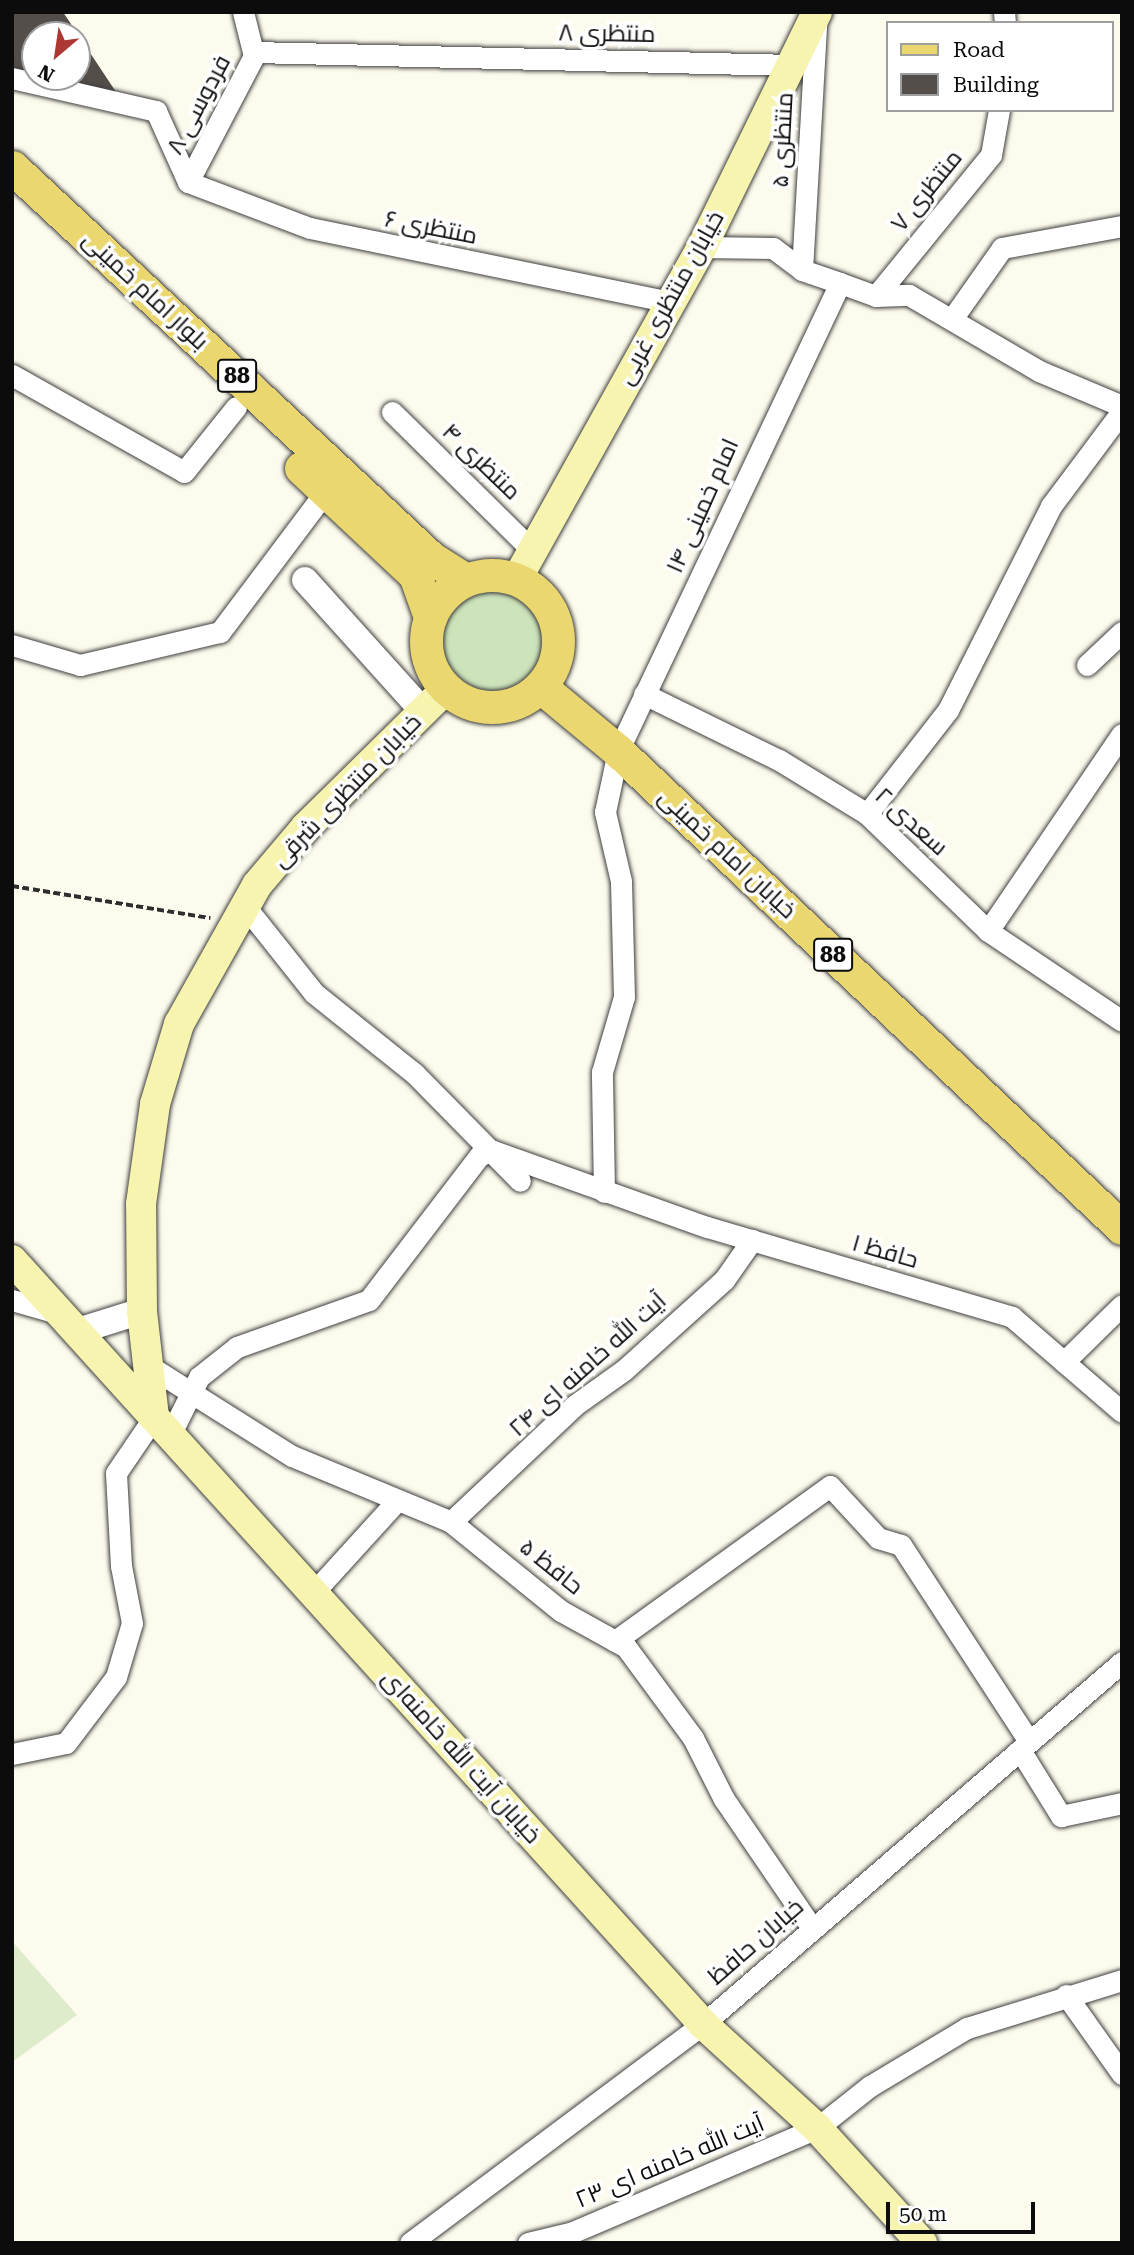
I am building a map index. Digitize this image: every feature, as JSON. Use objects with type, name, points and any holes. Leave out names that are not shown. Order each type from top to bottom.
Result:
[{"type":"main road","name":"خیابان منتظری غربی","points":[[517,579],[702,247],[817,12]]},
{"type":"main road","name":"بلوار امام خمینی","points":[[12,167],[431,558],[466,580]]},
{"type":"main road","name":"بلوار امام خمینی","points":[[12,199],[415,575],[430,617]]},
{"type":"main road","points":[[430,617],[466,580],[517,579],[536,590],[558,627],[559,649],[541,687],[524,700],[483,707],[435,701]]},
{"type":"main road","name":"88","points":[[430,617],[427,655],[435,701]]},
{"type":"main road","name":"خیابان امام خمینی","points":[[541,687],[618,751],[1122,1228]]},
{"type":"main road","name":"خیابان منتظری شرقی","points":[[162,1426],[149,1366],[142,1311],[141,1204],[155,1104],[179,1024],[238,914],[306,827],[435,701]]},
{"type":"main road","name":"خیابان آیت الله خامنه‌ای","points":[[12,1260],[703,2024],[817,2127],[922,2243]]},
{"type":"street","name":"فردوسی ۸","points":[[188,182],[253,52],[243,12]]},
{"type":"street","name":"منتظری ۵","points":[[802,270],[817,12]]},
{"type":"street","name":"منتظری ۸","points":[[253,52],[791,65]]},
{"type":"street","points":[[12,78],[156,111],[188,182]]},
{"type":"street","name":"منتظری ۷","points":[[876,296],[991,155],[999,112]]},
{"type":"street","name":"منتظری ۶","points":[[188,182],[310,228],[671,302]]},
{"type":"street","points":[[952,319],[1002,248],[1122,226]]},
{"type":"street","points":[[702,247],[773,248],[802,270],[840,284],[876,296],[909,295],[1039,371],[1122,409],[1051,506],[948,710],[867,814]]},
{"type":"street","name":"امام خمینی ۱۴","points":[[604,1192],[602,1072],[624,997],[621,881],[605,812],[618,751],[840,284]]},
{"type":"street","points":[[12,374],[184,472],[236,407]]},
{"type":"street","name":"منتظری ۴","points":[[392,412],[532,550]]},
{"type":"street","points":[[12,645],[80,665],[220,632],[326,491]]},
{"type":"street","points":[[305,580],[435,701]]},
{"type":"street","points":[[1087,665],[1122,632]]},
{"type":"street","name":"سعدی ۲","points":[[644,694],[779,760],[867,814],[988,931],[1120,1015]]},
{"type":"street","points":[[988,931],[1122,734]]},
{"type":"street","points":[[238,914],[314,993],[414,1073],[520,1181]]},
{"type":"street","points":[[12,1754],[66,1743],[116,1677],[132,1623],[121,1566],[117,1473],[162,1426],[199,1377],[237,1348],[369,1300],[480,1155],[493,1151]]},
{"type":"street","name":"حافظ ۱","points":[[493,1151],[604,1192],[752,1240],[1012,1317],[1122,1412]]},
{"type":"street","name":"آیت الله خامنه ای ۲۴","points":[[451,1522],[575,1405],[624,1370],[724,1280],[752,1240]]},
{"type":"street","points":[[12,1300],[70,1322],[142,1311]]},
{"type":"street","points":[[1064,1362],[1122,1305]]},
{"type":"street","name":"حافظ ۵","points":[[149,1366],[292,1455],[395,1503],[451,1522],[561,1611],[615,1641],[693,1738],[724,1799],[811,1928]]},
{"type":"street","points":[[615,1641],[830,1486],[878,1538],[901,1545],[1025,1745],[1061,1816],[1122,1803]]},
{"type":"street","points":[[313,1593],[395,1503]]},
{"type":"street","name":"خیابان حافظ","points":[[410,2243],[703,2024],[1122,1662]]},
{"type":"street","name":"آیت الله خامنه ای ۲۳","points":[[538,2242],[817,2127],[870,2086],[967,2028],[1066,1995],[1122,1980]]},
{"type":"street","points":[[1066,1995],[1122,2074]]},
{"type":"path","points":[[12,886],[238,914]]},
{"type":"green space","points":[[493,586],[514,590],[532,602],[544,620],[548,641],[544,662],[532,680],[514,692],[493,696],[472,692],[454,680],[442,662],[438,641],[442,620],[454,602],[472,590]]},
{"type":"green space","points":[[12,1941],[77,2015],[12,2062]]},
{"type":"building","points":[[12,12],[63,12],[69,21],[21,21],[21,77],[12,76]]},
{"type":"building","points":[[91,54],[118,95],[91,89]]}]
